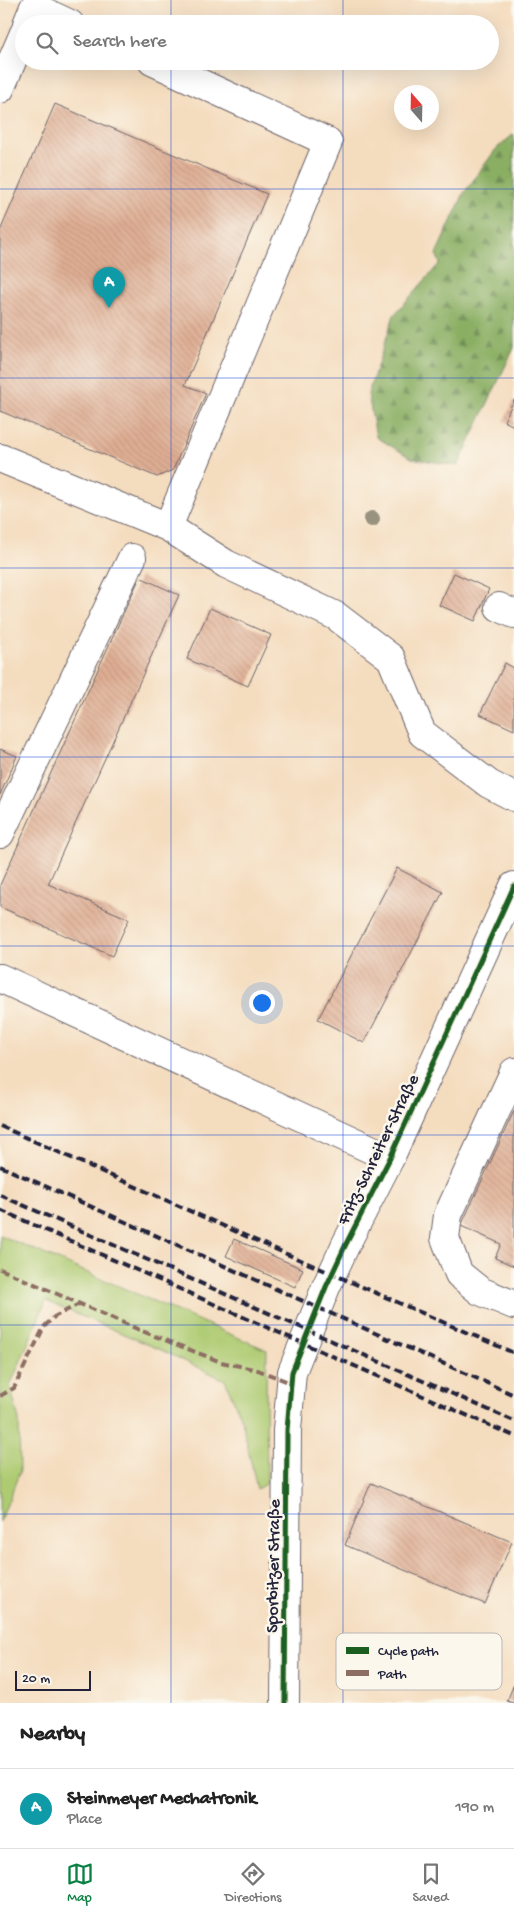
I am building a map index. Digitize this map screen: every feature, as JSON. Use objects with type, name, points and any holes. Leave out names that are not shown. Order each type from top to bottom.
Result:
[{"type":"street","points":[[31,15],[34,8],[50,15]]},
{"type":"street","points":[[0,89],[15,53]]},
{"type":"street","points":[[168,527],[328,142],[172,70]]},
{"type":"street","points":[[0,458],[168,527],[226,564],[336,616],[391,658],[422,733],[489,784],[514,797]]},
{"type":"street","points":[[0,834],[132,558]]},
{"type":"street","name":"Fritz-Schreiter-Straße","points":[[287,1430],[292,1372],[334,1270],[390,1158],[514,886]]},
{"type":"street","points":[[0,978],[390,1158]]},
{"type":"street","points":[[514,1072],[448,1215],[445,1238],[459,1274],[480,1290],[514,1305]]},
{"type":"street","name":"Sporbitzer Straße","points":[[285,1703],[287,1430]]},
{"type":"green space","points":[[514,134],[514,348],[458,466],[411,458],[376,437],[368,394],[394,315],[440,263],[436,254],[464,193],[496,149]]},
{"type":"green space","points":[[0,1235],[267,1350],[267,1483],[257,1489],[242,1421],[225,1380],[161,1350],[46,1301],[10,1386],[19,1420],[20,1471],[0,1522]]},
{"type":"building","points":[[55,104],[267,194],[185,385],[206,393],[173,470],[157,477],[0,411],[0,231]]},
{"type":"building","points":[[514,400],[514,426],[504,421]]},
{"type":"building","points":[[454,573],[489,589],[475,621],[439,605]]},
{"type":"building","points":[[140,577],[179,595],[48,884],[129,919],[112,956],[0,907],[0,885]]},
{"type":"building","points":[[210,608],[271,635],[248,686],[187,659]]},
{"type":"building","points":[[505,663],[514,668],[514,730],[480,714]]},
{"type":"building","points":[[0,749],[17,756],[0,795]]},
{"type":"building","points":[[397,868],[443,892],[364,1043],[318,1019]]},
{"type":"building","points":[[514,1111],[514,1266],[495,1258],[501,1244],[461,1226]]},
{"type":"building","points":[[234,1239],[303,1269],[295,1287],[226,1256]]},
{"type":"building","points":[[371,1483],[512,1542],[485,1604],[345,1545]]},
{"type":"building","points":[[514,1684],[514,1703],[513,1703],[507,1701]]},
{"type":"railway","points":[[0,1126],[514,1353]]},
{"type":"railway","points":[[0,1166],[514,1395]]},
{"type":"railway","points":[[0,1195],[514,1421]]},
{"type":"railway","points":[[0,1210],[514,1436]]},
{"type":"marked path","points":[[0,1269],[142,1331],[221,1362],[258,1370],[291,1383]]},
{"type":"marked path","points":[[0,1396],[14,1388],[44,1327],[54,1317],[79,1304]]},
{"type":"cycle path","points":[[285,1703],[287,1430],[292,1372],[326,1287],[390,1158],[514,886]]},
{"type":"place","name":"Steinmeyer Mechatronik","points":[[109,308]]}]
